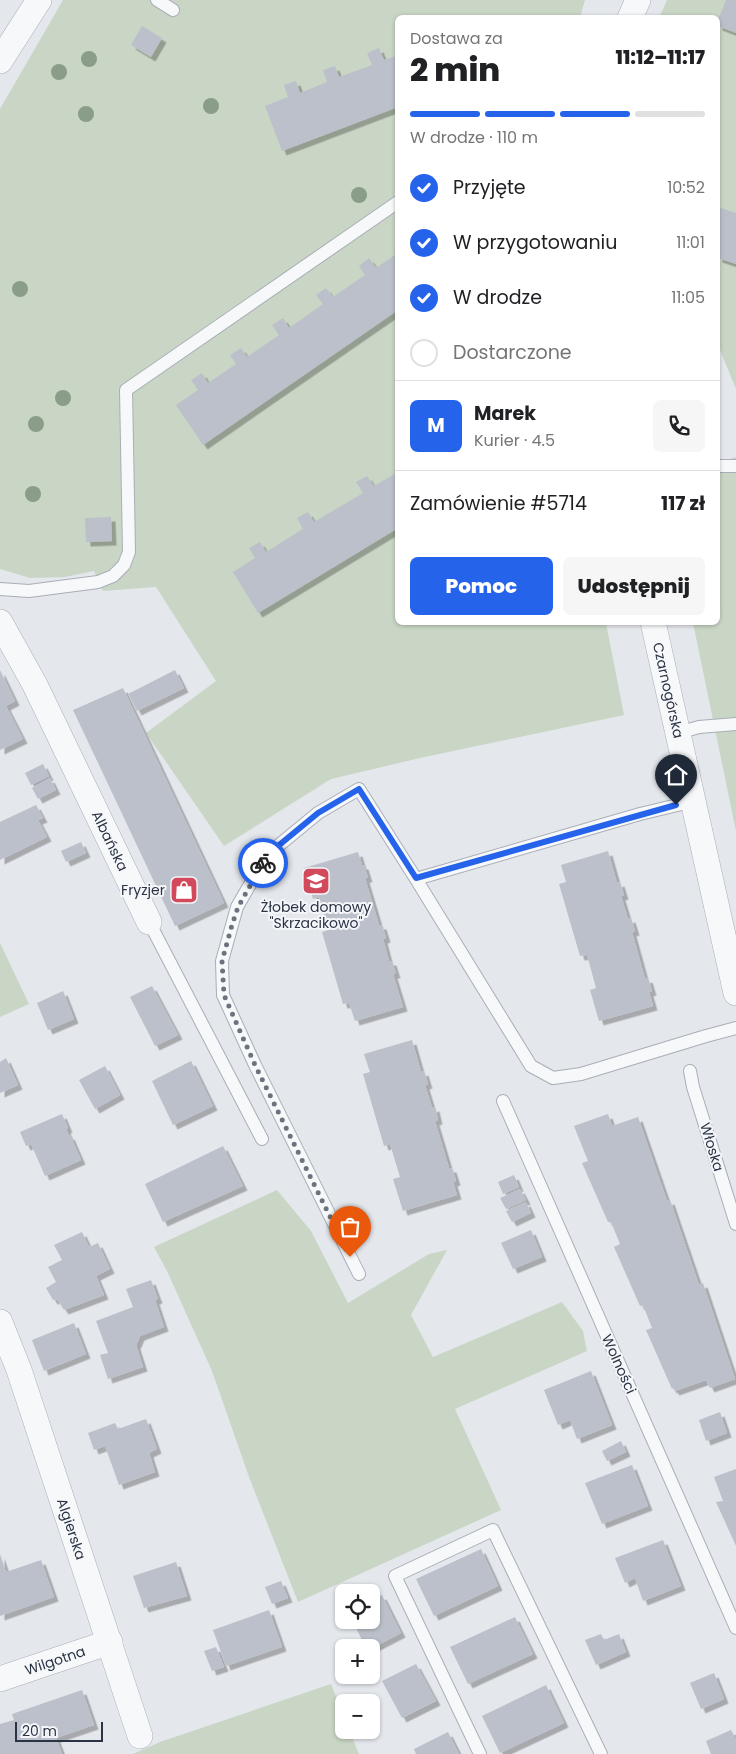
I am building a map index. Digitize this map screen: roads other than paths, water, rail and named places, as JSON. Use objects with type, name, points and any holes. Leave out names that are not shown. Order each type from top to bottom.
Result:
[{"type":"street","points":[[0,61],[39,0]]},
{"type":"street","points":[[631,15],[638,0]]},
{"type":"street","name":"Albańska","points":[[0,622],[35,685],[149,922]]},
{"type":"street","name":"Czarnogórska","points":[[654,625],[736,993]]},
{"type":"street","name":"Algierska","points":[[0,1322],[19,1370],[140,1736]]},
{"type":"street","name":"Wilgotna","points":[[0,1679],[110,1642]]},
{"type":"lane","points":[[157,0],[173,10]]},
{"type":"lane","points":[[0,590],[29,591],[98,582],[113,576],[124,565],[129,552],[126,390],[395,204]]},
{"type":"lane","points":[[720,466],[736,466]]},
{"type":"lane","points":[[678,733],[699,727],[736,724]]},
{"type":"lane","points":[[359,1274],[255,1065],[224,995],[222,961],[238,907],[267,855],[318,813],[359,789],[531,1066],[553,1078],[581,1074],[736,1028]]},
{"type":"lane","points":[[416,878],[694,800]]},
{"type":"lane","name":"Albańska","points":[[149,922],[262,1139]]},
{"type":"lane","name":"Włoska","points":[[690,1071],[693,1087],[736,1224]]},
{"type":"lane","name":"Wolności","points":[[503,1101],[736,1628]]},
{"type":"lane","points":[[480,1754],[394,1576],[493,1530],[601,1754]]},
{"type":"place","name":"Żłobek domowy \"Skrzacikowo\"","points":[[316,881]]},
{"type":"place","name":"Fryzjer","points":[[184,890]]}]
